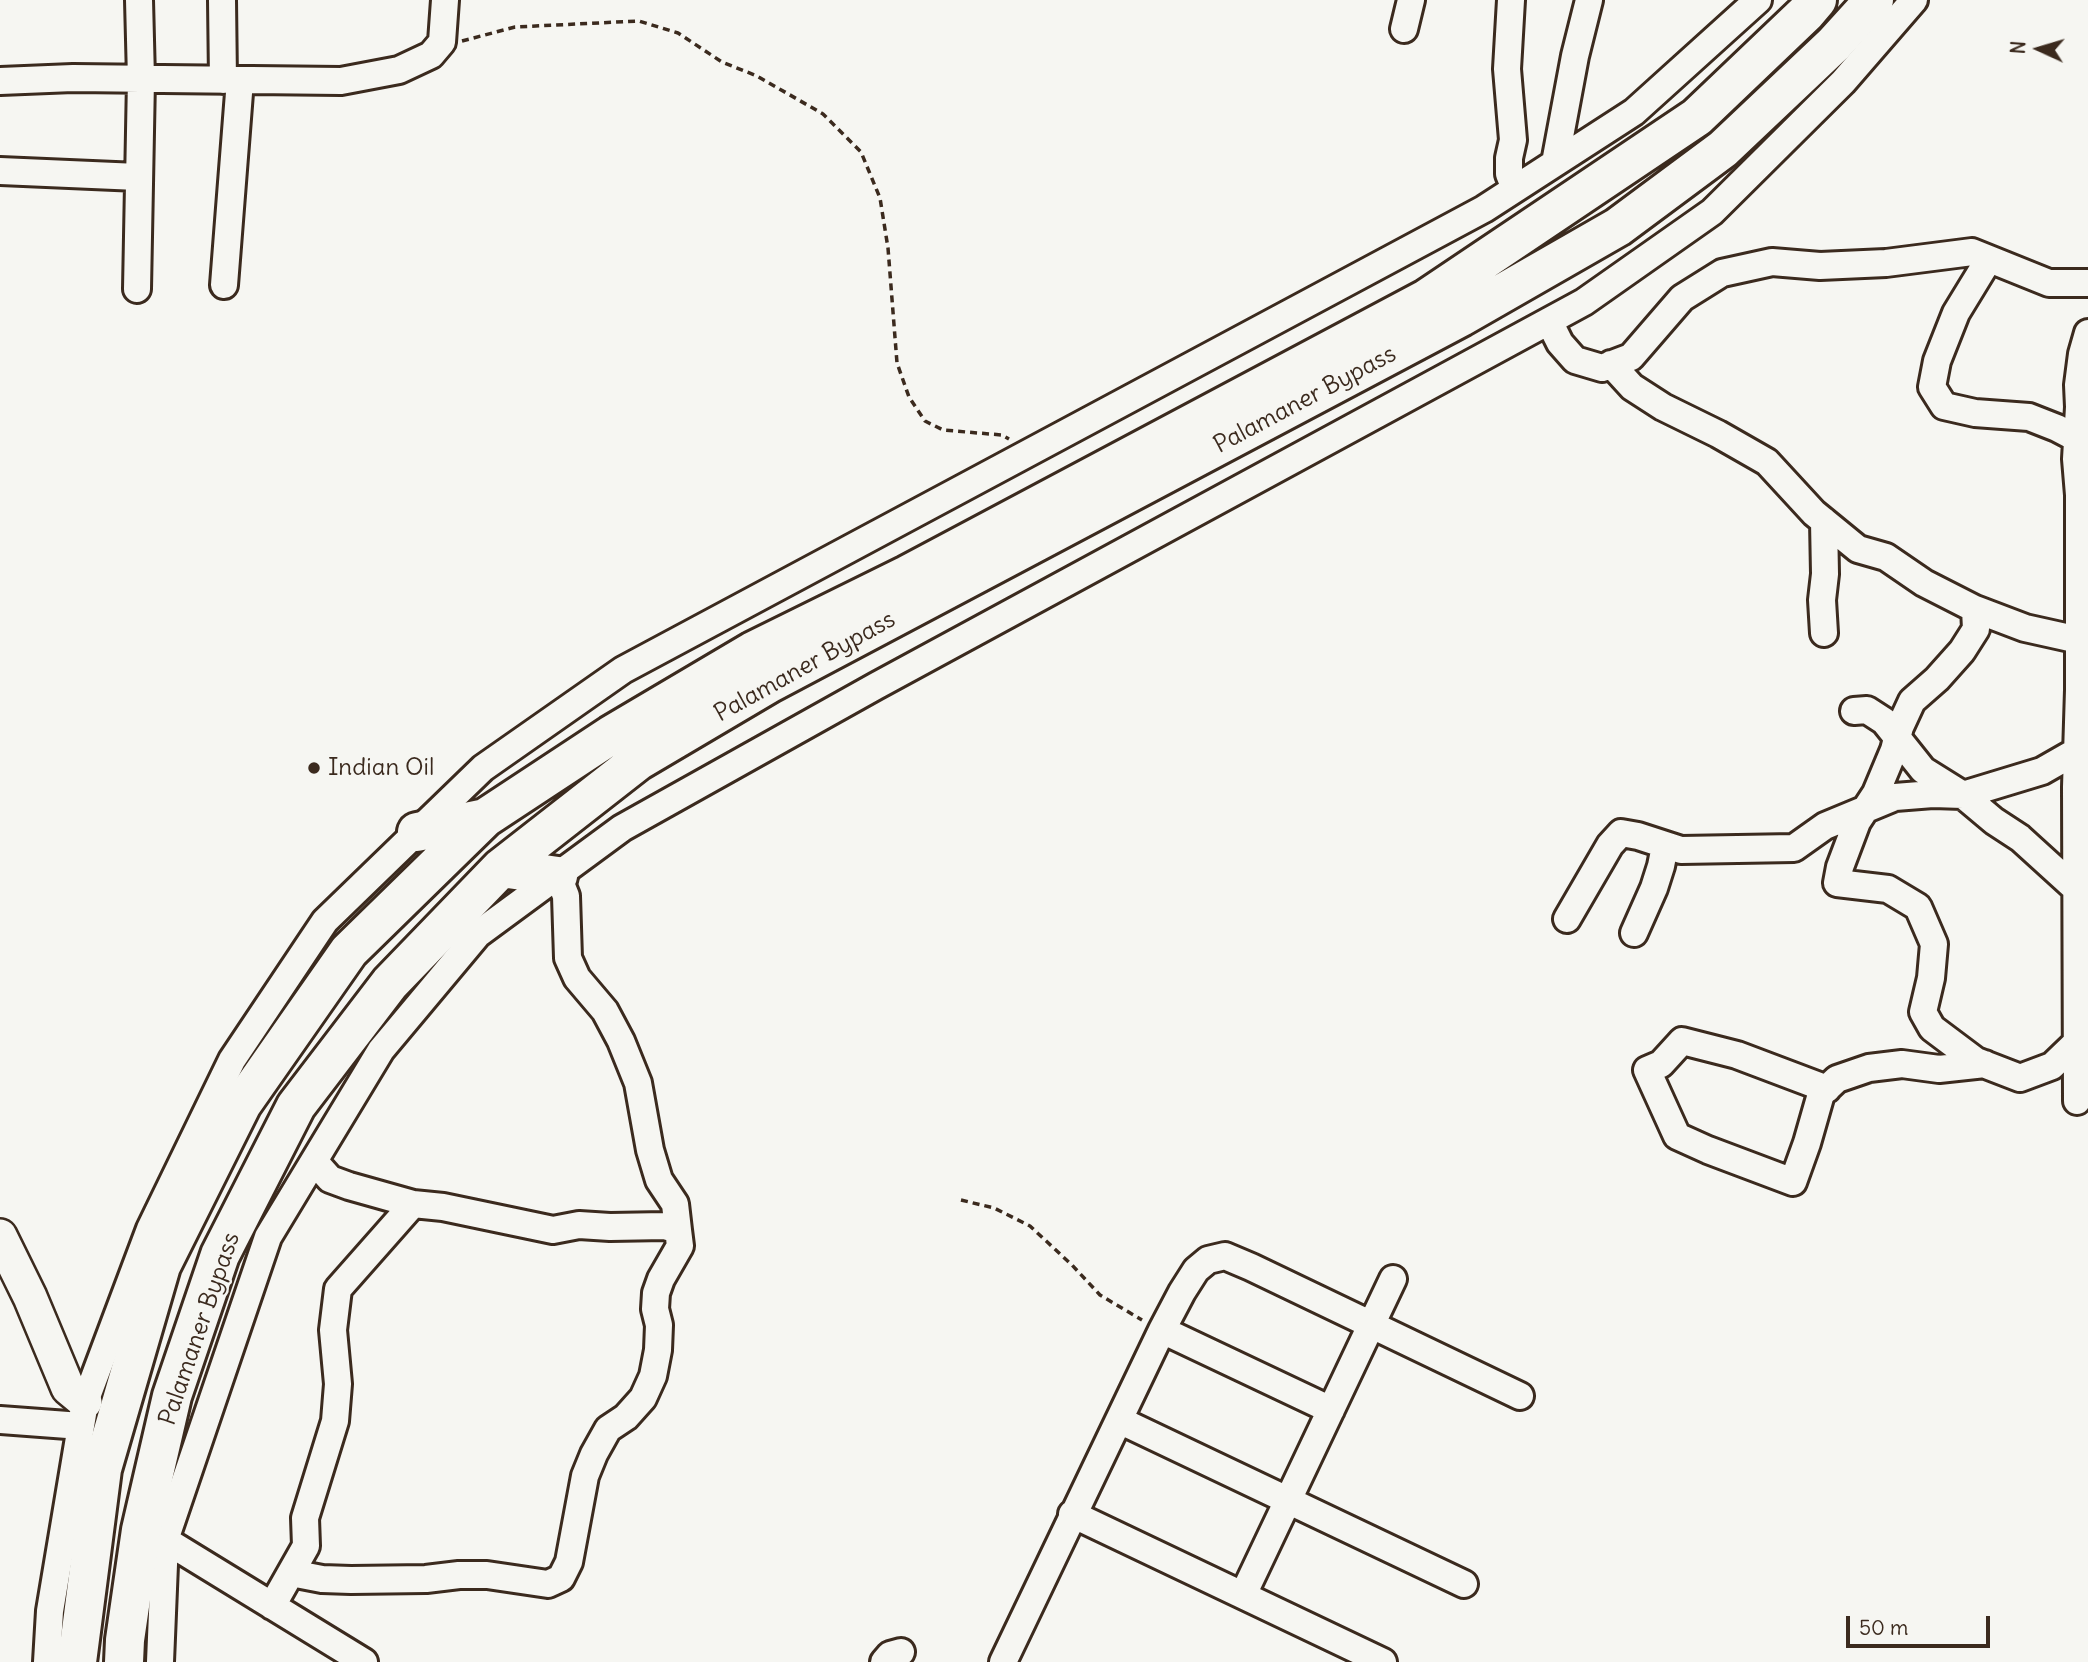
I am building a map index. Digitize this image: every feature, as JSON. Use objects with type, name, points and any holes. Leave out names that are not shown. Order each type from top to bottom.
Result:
[{"type":"highway","name":"Palamaner Bypass","points":[[77,1662],[102,1469],[161,1266],[242,1104],[349,951],[485,818],[611,735],[753,650],[907,576],[1426,299],[1697,117],[1817,0]]},
{"type":"highway","name":"Palamaner Bypass","points":[[124,1662],[141,1530],[172,1396],[220,1255],[296,1106],[390,983],[501,868],[638,761],[770,683],[1461,317],[1618,227],[1723,149],[1834,44],[1874,0]]},
{"type":"highway","points":[[417,832],[485,818]]},
{"type":"highway","points":[[501,868],[558,876]]},
{"type":"main road","points":[[0,1236],[30,1297],[68,1388],[83,1414]]},
{"type":"street","points":[[136,289],[141,79],[139,0]]},
{"type":"street","points":[[222,0],[232,80],[225,285]]},
{"type":"street","points":[[0,81],[73,78],[341,81],[399,71],[431,55],[442,42],[445,0]]},
{"type":"street","points":[[1404,29],[1411,0]]},
{"type":"street","points":[[1511,0],[1507,69],[1513,140],[1509,158],[1510,174],[1516,189]]},
{"type":"street","points":[[1555,163],[1575,56],[1589,0]]},
{"type":"street","points":[[160,1662],[166,1540],[268,1237],[381,1050],[478,934],[622,828],[876,686],[1584,302],[1712,212],[1843,82],[1914,0]]},
{"type":"street","points":[[47,1662],[50,1611],[83,1414],[150,1228],[232,1059],[325,921],[483,768],[623,670],[1484,209],[1634,112],[1753,1]]},
{"type":"street","points":[[0,171],[138,177]]},
{"type":"street","points":[[1549,321],[1560,343],[1575,360],[1602,368],[1631,357],[1682,298],[1722,273],[1772,262],[1820,266],[1886,263],[1972,253],[2049,283],[2088,283]]},
{"type":"street","points":[[1989,259],[1956,313],[1937,361],[1932,387],[1944,406],[1975,413],[2077,418]]},
{"type":"street","points":[[2077,1101],[2077,418],[2082,354],[2088,333]]},
{"type":"street","points":[[1611,364],[1632,387],[1663,407],[1766,462],[1824,521],[1858,549],[1886,557],[1924,583],[1975,609],[2025,628],[2079,640]]},
{"type":"street","points":[[1824,521],[1824,633]]},
{"type":"street","points":[[1975,609],[1976,629],[1962,651],[1937,679],[1912,701],[1876,793],[1857,822],[1839,867],[1836,883],[1888,889],[1918,907],[1934,944],[1931,978],[1923,1012],[1931,1028],[1976,1060],[2020,1078],[2052,1066],[2078,1041]]},
{"type":"street","points":[[1854,711],[1867,710],[1884,721],[1923,770],[1963,795],[2020,838],[2075,888]]},
{"type":"street","points":[[1567,919],[1610,845],[1621,833],[1681,850],[1794,848],[1825,826],[1895,797],[1963,795],[2042,771],[2077,751]]},
{"type":"street","points":[[1634,933],[1654,888],[1665,846]]},
{"type":"street","points":[[291,1573],[322,1579],[351,1580],[487,1575],[548,1584],[562,1578],[569,1562],[585,1476],[594,1454],[608,1429],[626,1417],[643,1398],[653,1376],[659,1325],[655,1309],[656,1293],[680,1246],[675,1204],[659,1180],[650,1150],[638,1083],[621,1041],[605,1011],[577,978],[568,958],[566,896],[558,876]]},
{"type":"street","points":[[1827,1089],[1737,1055],[1682,1041],[1661,1064],[1647,1070],[1676,1136],[1793,1182],[1821,1094],[1827,1089],[1837,1079],[1869,1068],[1902,1064],[1939,1069],[1985,1064]]},
{"type":"street","points":[[314,1161],[330,1179],[413,1204],[443,1207],[553,1230],[579,1225],[665,1226],[678,1230]]},
{"type":"street","points":[[272,1606],[306,1546],[305,1518],[335,1421],[338,1384],[333,1330],[338,1289],[413,1204]]},
{"type":"street","points":[[1003,1662],[1162,1330],[1196,1270],[1208,1260],[1225,1256],[1520,1396]]},
{"type":"street","points":[[1243,1595],[1392,1279]]},
{"type":"street","points":[[1162,1330],[1331,1410]]},
{"type":"street","points":[[0,1420],[83,1414]]},
{"type":"street","points":[[1119,1420],[1464,1584]]},
{"type":"street","points":[[1072,1514],[1383,1662]]},
{"type":"street","points":[[166,1540],[364,1662]]},
{"type":"path","points":[[442,42],[465,41],[514,27],[639,21],[678,33],[722,62],[757,76],[823,114],[861,152],[880,198],[888,248],[897,363],[909,397],[925,421],[943,430],[1002,435],[1018,445],[1024,456]]},
{"type":"path","points":[[961,1200],[994,1208],[1030,1226],[1100,1295],[1162,1330]]},
{"type":"place","name":"Indian Oil","points":[[314,768]]}]
